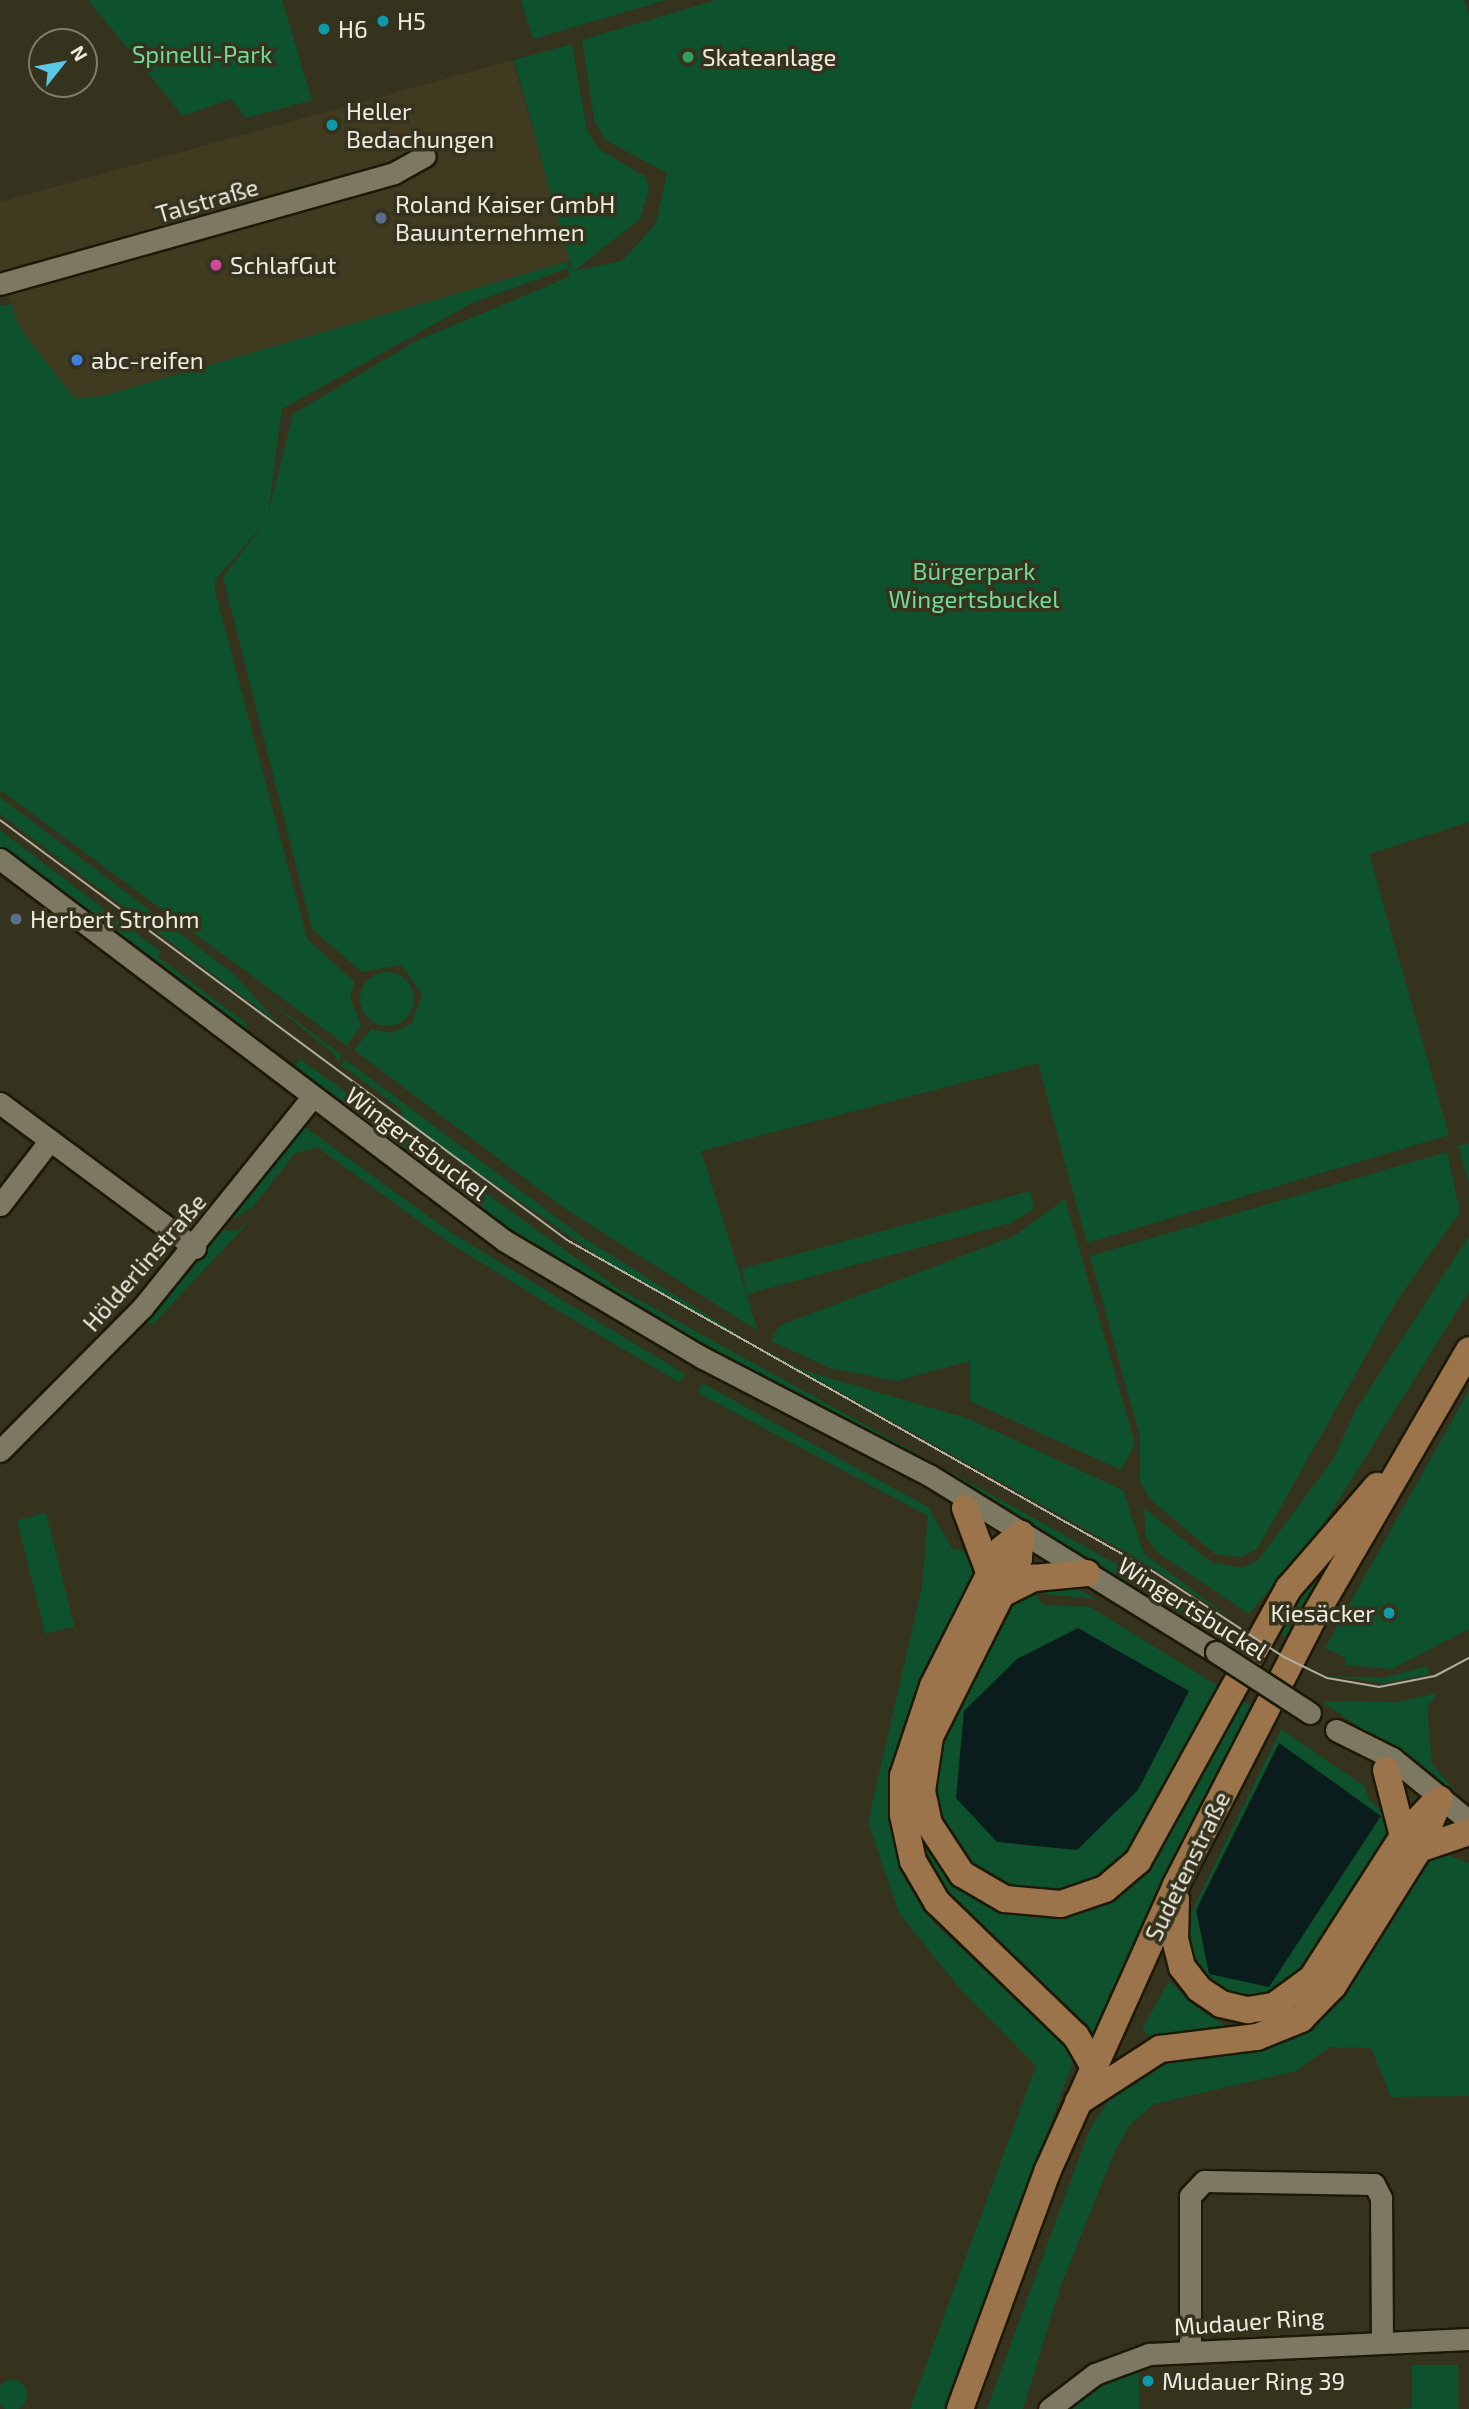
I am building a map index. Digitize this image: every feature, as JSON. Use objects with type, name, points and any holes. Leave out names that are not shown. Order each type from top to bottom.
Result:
[{"type":"main road","name":"Sudetenstraße","points":[[960,2409],[1076,2105],[1176,1885],[1399,1465],[1469,1350]]},
{"type":"main road","points":[[965,1508],[996,1582],[930,1737],[922,1791],[929,1824],[962,1874],[1005,1899],[1061,1904],[1105,1889],[1138,1861],[1289,1588],[1399,1465]]},
{"type":"main road","points":[[1021,1534],[913,1736],[903,1815],[914,1861],[937,1902],[1076,2036],[1093,2065]]},
{"type":"main road","points":[[996,1582],[1087,1573]]},
{"type":"main road","points":[[1076,2105],[1160,2049],[1257,2038],[1301,2019],[1333,1986],[1411,1843],[1386,1770]]},
{"type":"main road","points":[[1176,1885],[1175,1939],[1182,1967],[1199,1989],[1221,2004],[1248,2010],[1274,2006],[1312,1978],[1440,1799]]},
{"type":"main road","points":[[1411,1843],[1469,1832]]},
{"type":"street","name":"Talstraße","points":[[0,284],[394,173],[425,156]]},
{"type":"street","name":"Wingertsbuckel","points":[[0,859],[505,1241],[830,1427],[965,1508],[1021,1534]]},
{"type":"street","name":"Hölderlinstraße","points":[[0,1451],[195,1248],[313,1096]]},
{"type":"street","points":[[0,1103],[195,1248]]},
{"type":"street","points":[[0,1205],[50,1140]]},
{"type":"street","name":"Wingertsbuckel","points":[[830,1427],[929,1475],[1216,1652],[1336,1730],[1386,1770],[1440,1799]]},
{"type":"street","name":"Wingertsbuckel","points":[[1336,1730],[1392,1758],[1440,1799]]},
{"type":"street","points":[[1440,1799],[1469,1821]]},
{"type":"street","points":[[1190,2348],[1190,2196],[1204,2181],[1374,2184],[1381,2198],[1382,2340]]},
{"type":"street","name":"Mudauer Ring","points":[[1049,2409],[1121,2361],[1190,2348],[1469,2339]]},
{"type":"shaded area","points":[[513,60],[570,261],[103,396],[73,398],[19,327],[0,272],[0,202]]},
{"type":"shaded area","points":[[1078,1628],[1189,1691],[1138,1790],[1077,1850],[997,1842],[956,1798],[964,1711],[1017,1659]]},
{"type":"shaded area","points":[[1279,1743],[1381,1816],[1269,1987],[1209,1974],[1196,1910]]},
{"type":"green space","name":"Spinelli-Park","points":[[88,0],[282,0],[312,100],[246,118],[231,99],[183,116]]},
{"type":"green space","points":[[521,0],[666,0],[533,39]]},
{"type":"green space","name":"Bürgerpark Wingertsbuckel","points":[[716,0],[1464,0],[1469,16],[1469,822],[1369,854],[1449,1135],[1087,1243],[1038,1063],[701,1151],[758,1331],[564,1208],[354,1050],[371,1029],[392,1033],[412,1023],[422,994],[401,965],[362,972],[312,929],[223,577],[266,521],[215,580],[215,591],[307,939],[355,982],[350,997],[361,1026],[347,1046],[0,790],[0,306],[11,304],[19,327],[74,398],[103,396],[566,262],[572,270],[514,60],[572,44],[587,131],[599,149],[646,177],[649,189],[640,219],[574,271],[622,261],[656,224],[667,173],[605,140],[594,119],[582,40]],"holes":[[[568,268],[569,277],[416,341],[293,414],[268,514],[282,409],[472,303]]]},
{"type":"green space","points":[[0,797],[235,975],[278,1023],[0,814]]},
{"type":"green space","points":[[0,830],[161,952],[158,957],[246,1023],[250,1036],[0,847]]},
{"type":"green space","points":[[387,972],[406,980],[414,999],[406,1018],[387,1026],[368,1018],[360,999],[368,980]]},
{"type":"green space","points":[[260,994],[342,1055],[338,1062],[335,1055]]},
{"type":"green space","points":[[300,1059],[616,1287],[1138,1576],[1225,1632],[1223,1637],[564,1266],[462,1199],[292,1070]]},
{"type":"green space","points":[[346,1060],[584,1238],[748,1341],[607,1262],[404,1121],[401,1109],[341,1065]]},
{"type":"green space","points":[[301,1124],[450,1232],[686,1375],[679,1382],[567,1316],[445,1240],[317,1147],[294,1154],[253,1207],[231,1220]]},
{"type":"green space","points":[[1469,1143],[1469,1184],[1458,1146]]},
{"type":"green space","points":[[1447,1152],[1460,1212],[1396,1302],[1257,1549],[1241,1557],[1215,1554],[1150,1499],[1140,1481],[1140,1437],[1090,1256]]},
{"type":"green space","points":[[1030,1191],[1034,1209],[1011,1223],[747,1294],[742,1269]]},
{"type":"green space","points":[[1065,1199],[1135,1444],[1121,1470],[970,1401],[970,1361],[896,1381],[830,1368],[771,1341],[779,1326],[1014,1236]]},
{"type":"green space","points":[[248,1223],[153,1324],[141,1322],[221,1229],[235,1231]]},
{"type":"green space","points":[[1469,1236],[1469,1292],[1321,1528],[1249,1614],[1158,1553],[1146,1537],[1144,1508],[1211,1562],[1243,1568],[1259,1559],[1334,1458],[1355,1411]]},
{"type":"green space","points":[[754,1344],[805,1371],[969,1419],[1123,1490],[1144,1554],[1232,1619],[1128,1553]]},
{"type":"green space","points":[[702,1383],[928,1507],[952,1548],[970,1554],[978,1568],[902,1728],[892,1774],[904,1866],[933,1922],[1071,2051],[1072,2065],[945,2409],[910,2409],[1036,2066],[961,1990],[899,1913],[868,1822],[922,1587],[928,1516],[698,1393]]},
{"type":"green space","points":[[1469,1390],[1469,1629],[1392,1669],[1346,1665],[1346,1658],[1325,1648]]},
{"type":"green space","points":[[46,1513],[74,1627],[45,1634],[17,1520]]},
{"type":"green space","points":[[1342,1541],[1288,1638],[1272,1628]]},
{"type":"green space","points":[[1040,1583],[1067,1584],[1097,1599],[1044,1594]]},
{"type":"green space","points":[[1033,1591],[1044,1605],[1090,1607],[1223,1689],[1151,1831],[1115,1871],[1081,1890],[1034,1897],[992,1883],[961,1858],[941,1824],[934,1783],[939,1746],[1012,1609],[1007,1605]]},
{"type":"green space","points":[[1426,1666],[1430,1674],[1384,1683],[1329,1676],[1384,1678]]},
{"type":"green space","points":[[1437,1693],[1427,1708],[1432,1764],[1460,1797],[1321,1701],[1397,1702]]},
{"type":"green space","points":[[1236,1697],[1252,1707],[1091,2043],[949,1906],[915,1837],[916,1788],[967,1887],[1096,1902]]},
{"type":"green space","points":[[1281,1729],[1364,1786],[1370,1801],[1389,1817],[1385,1841],[1309,1968],[1284,1993],[1255,2001],[1227,1996],[1200,1977],[1186,1949],[1189,1917]]},
{"type":"green space","points":[[1434,1850],[1469,1863],[1469,2096],[1391,2097],[1371,2048],[1330,2047],[1296,2071],[1154,2104],[1129,2126],[1115,2151],[1061,2285],[1023,2409],[987,2409],[1089,2131],[1113,2093],[1143,2071],[1186,2056],[1260,2049],[1316,2022]]},
{"type":"green space","points":[[1169,1981],[1195,2006],[1230,2029],[1150,2037],[1142,2029]]},
{"type":"green space","points":[[1412,2365],[1458,2365],[1458,2409],[1395,2409],[1412,2408]]},
{"type":"green space","points":[[1139,2366],[1139,2409],[1070,2409],[1099,2387]]},
{"type":"green space","points":[[12,2380],[18,2381],[26,2389],[26,2401],[18,2409],[12,2410],[6,2409],[-2,2401],[-3,2395],[-2,2389],[6,2381]]},
{"type":"tram line","points":[[0,820],[567,1240],[1154,1572],[1284,1657],[1327,1678],[1379,1687],[1435,1676],[1469,1658]]},
{"type":"place","name":"H5","points":[[383,21]]},
{"type":"place","name":"H6","points":[[324,29]]},
{"type":"place","name":"Skateanlage","points":[[688,57]]},
{"type":"place","name":"Heller Bedachungen","points":[[332,125]]},
{"type":"place","name":"Roland Kaiser GmbH Bauunternehmen","points":[[381,218]]},
{"type":"place","name":"SchlafGut","points":[[216,265]]},
{"type":"place","name":"abc-reifen","points":[[77,360]]},
{"type":"place","name":"Herbert Strohm","points":[[16,919]]},
{"type":"place","name":"Kiesäcker","points":[[1389,1613]]},
{"type":"place","name":"Mudauer Ring 39","points":[[1148,2381]]}]
